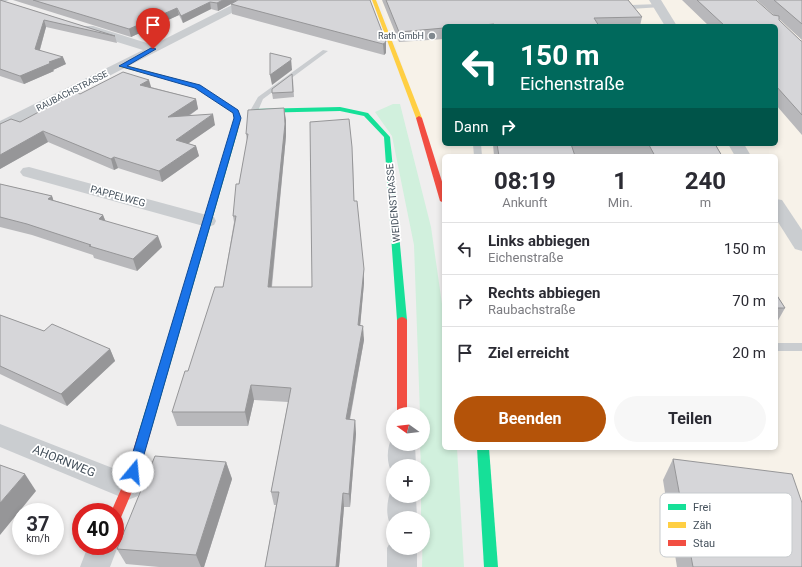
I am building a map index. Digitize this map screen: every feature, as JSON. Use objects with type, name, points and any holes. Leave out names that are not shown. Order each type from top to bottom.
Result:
[{"type":"street","name":"RAUBACHSTRASSE","points":[[0,127],[251,0]]},
{"type":"street","points":[[374,0],[414,102],[442,195]]},
{"type":"street","points":[[657,3],[670,24]]},
{"type":"street","points":[[80,26],[153,49]]},
{"type":"street","points":[[121,503],[128,487],[238,118],[236,112],[197,86],[122,66]]},
{"type":"street","name":"WEIDENSTRASSE","points":[[236,112],[340,108],[366,114],[387,137],[402,324],[402,407]]},
{"type":"street","name":"PAPPELWEG","points":[[29,172],[207,221]]},
{"type":"street","points":[[778,211],[782,226],[802,245]]},
{"type":"street","name":"AHORNWEG","points":[[0,435],[128,487]]},
{"type":"street","points":[[483,450],[491,567]]},
{"type":"street","points":[[95,567],[100,555]]},
{"type":"street","points":[[402,555],[402,567]]},
{"type":"lane","points":[[631,7],[657,3]]},
{"type":"lane","points":[[254,111],[260,98],[324,51]]},
{"type":"lane","points":[[778,347],[802,347]]},
{"type":"shaded area","points":[[379,0],[802,0],[802,567],[497,567],[487,450],[778,450],[778,154],[442,154],[442,177]]},
{"type":"green space","points":[[393,104],[400,104],[431,227],[442,304],[442,450],[457,450],[464,567],[422,567],[422,555],[430,555],[430,511],[421,511],[421,503],[430,503],[430,459],[421,459],[420,451],[430,451],[430,407],[420,407],[414,245],[392,136],[375,112]]},
{"type":"building","points":[[0,0],[115,36],[44,20],[35,49],[63,57],[20,76],[0,69]]},
{"type":"building","points":[[33,0],[223,0],[217,3],[210,2],[181,16],[177,8],[129,29]]},
{"type":"building","points":[[238,0],[370,0],[386,42],[383,44],[231,4]]},
{"type":"building","points":[[386,0],[628,0],[642,17],[594,18],[598,24],[442,24],[442,28],[399,32]]},
{"type":"building","points":[[697,0],[756,0],[773,15],[779,16],[779,20],[802,41],[802,115],[778,88],[778,24],[723,24]]},
{"type":"building","points":[[774,0],[802,0],[802,24]]},
{"type":"building","points":[[270,53],[291,58],[291,60],[270,75]]},
{"type":"building","points":[[123,72],[149,80],[140,85],[196,99],[168,117],[213,114],[176,140],[196,146],[159,171],[114,157],[111,159],[43,131],[0,155],[0,124],[11,119],[20,122],[76,92],[80,94]]},
{"type":"building","points":[[292,74],[293,92],[272,93],[272,89]]},
{"type":"building","points":[[284,108],[285,124],[268,287],[312,287],[310,122],[349,119],[352,147],[354,201],[357,201],[364,269],[358,325],[363,326],[346,419],[355,420],[349,494],[343,493],[336,567],[265,567],[279,492],[271,492],[291,388],[251,385],[245,412],[172,412],[185,371],[188,371],[215,287],[223,287],[236,216],[233,216],[236,184],[239,184],[248,134],[246,134],[248,110]]},
{"type":"building","points":[[497,146],[572,146],[574,154],[499,154]]},
{"type":"building","points":[[650,146],[716,146],[721,154],[654,154]]},
{"type":"building","points":[[0,184],[52,196],[48,199],[103,215],[99,219],[158,236],[133,259],[89,246],[91,245],[27,224],[0,217]]},
{"type":"building","points":[[778,297],[785,308],[778,308]]},
{"type":"building","points":[[0,315],[44,331],[52,324],[110,349],[61,394],[0,366]]},
{"type":"building","points":[[155,456],[226,462],[196,555],[124,550],[124,532]]},
{"type":"building","points":[[673,459],[792,474],[802,503],[802,567],[693,567],[691,557],[792,557],[792,493],[679,493]]},
{"type":"building","points":[[0,465],[25,474],[0,503]]},
{"type":"traffic: fast","points":[[255,111],[340,109],[366,114],[387,137],[402,320]]},
{"type":"traffic: fast","points":[[145,431],[235,130]]},
{"type":"traffic: fast","points":[[483,450],[491,567]]},
{"type":"traffic: slow","points":[[374,0],[419,118]]},
{"type":"traffic: slow","points":[[122,66],[197,86],[236,112],[238,119],[235,130]]},
{"type":"traffic: jam","points":[[419,118],[442,194]]},
{"type":"traffic: jam","points":[[402,320],[402,407]]},
{"type":"traffic: jam","points":[[121,503],[128,487],[145,431]]},
{"type":"place","name":"Rath GmbH","points":[[432,36]]},
{"type":"route","points":[[133,472],[238,118],[236,112],[197,86],[122,66],[153,49]]}]
